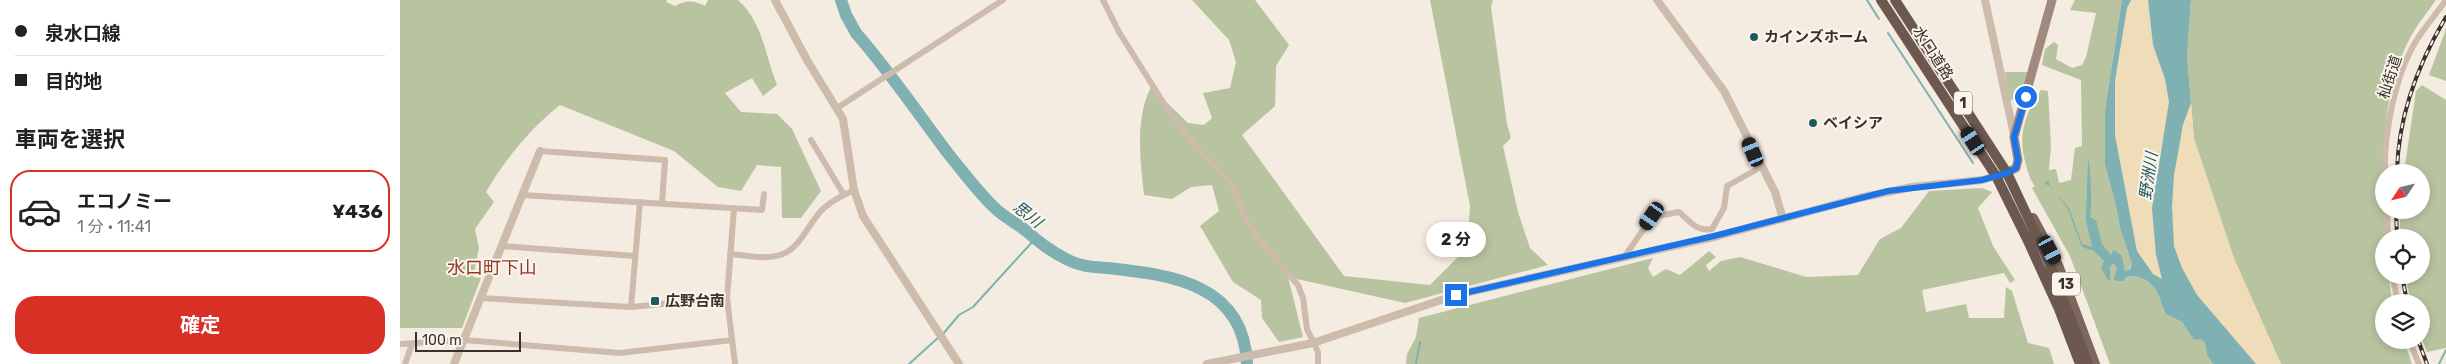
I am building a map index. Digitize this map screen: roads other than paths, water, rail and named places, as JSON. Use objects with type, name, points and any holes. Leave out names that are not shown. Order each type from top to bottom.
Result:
[{"type":"highway","name":"水口道路","points":[[1881,0],[1996,176],[2040,267],[2080,364]]},
{"type":"highway","name":"水口道路","points":[[1895,0],[2007,173],[2026,210],[2056,279],[2088,364]]},
{"type":"main road","points":[[1996,176],[2016,168],[2018,160],[2014,137],[2052,0]]},
{"type":"main road","name":"13","points":[[2026,210],[2034,220],[2058,264],[2095,364]]},
{"type":"street","points":[[775,0],[807,60],[837,108],[846,132],[854,190],[863,216],[959,364]]},
{"type":"street","points":[[837,108],[1003,0]]},
{"type":"street","points":[[1103,0],[1119,32],[1168,110],[1196,147],[1233,185],[1245,218],[1260,240],[1298,285],[1303,298],[1306,329],[1318,352],[1318,364]]},
{"type":"street","points":[[1657,0],[1724,91],[1775,192],[1783,219]]},
{"type":"street","points":[[1986,0],[2014,137]]},
{"type":"street","name":"杣街道","points":[[2386,164],[2390,125],[2400,78],[2416,42],[2446,0]]},
{"type":"street","points":[[811,140],[844,195]]},
{"type":"street","points":[[454,364],[540,151],[665,160],[662,204]]},
{"type":"street","points":[[1713,233],[1724,208],[1727,186],[1761,167]]},
{"type":"street","points":[[1207,364],[1313,343],[1456,295],[1713,233],[1783,219],[1888,191],[1982,180],[1996,176]]},
{"type":"street","points":[[730,254],[767,257],[781,255],[792,248],[823,208],[854,190]]},
{"type":"street","points":[[522,195],[762,210],[764,194]]},
{"type":"street","points":[[630,307],[640,202]]},
{"type":"street","points":[[734,208],[727,298],[735,364]]},
{"type":"street","points":[[1624,256],[1652,216],[1679,212],[1697,228],[1713,233]]},
{"type":"street","points":[[501,246],[635,256]]},
{"type":"street","points":[[480,298],[630,307],[727,298]]},
{"type":"street","points":[[400,344],[464,340],[620,353],[732,340]]},
{"type":"street","points":[[405,364],[412,344]]},
{"type":"street","points":[[2413,349],[2419,364]]},
{"type":"water","points":[[2122,0],[2131,0],[2127,8],[2115,81],[2115,135],[2137,251],[2153,274],[2162,279],[2156,255],[2152,208],[2169,102],[2165,79],[2153,45],[2148,0],[2191,0],[2187,57],[2191,103],[2183,125],[2174,175],[2172,207],[2174,246],[2182,268],[2197,295],[2256,364],[2213,364],[2207,355],[2205,343],[2201,339],[2194,340],[2182,322],[2166,314],[2158,294],[2149,282],[2130,276],[2125,277],[2124,281],[2116,281],[2114,279],[2117,267],[2113,263],[2110,267],[2110,280],[2108,280],[2101,268],[2104,261],[2093,250],[2084,248],[2081,245],[2068,209],[2054,191],[2069,208],[2082,244],[2092,247],[2086,220],[2088,159],[2091,188],[2090,217],[2096,220],[2102,244],[2111,255],[2114,250],[2122,256],[2125,272],[2130,269],[2132,264],[2120,228],[2105,165],[2105,110]]},
{"type":"water","points":[[2048,180],[2051,187],[2044,184]]},
{"type":"waterway","name":"思川","points":[[841,0],[846,15],[856,33],[893,78],[950,156],[997,210],[1050,250],[1073,262],[1179,280],[1219,300],[1233,316],[1243,337],[1247,364]]},
{"type":"waterway","points":[[1867,0],[1879,19]]},
{"type":"waterway","points":[[1888,33],[1973,163]]},
{"type":"waterway","points":[[943,334],[959,315],[973,307],[1034,240]]},
{"type":"waterway","points":[[909,364],[939,337]]},
{"type":"waterway","points":[[1416,364],[1420,342]]},
{"type":"waterway","points":[[2439,364],[2446,350]]},
{"type":"railway","points":[[2397,164],[2401,131],[2411,92],[2418,72],[2446,17]]},
{"type":"railway","points":[[2396,219],[2397,229]]},
{"type":"railway","points":[[2404,284],[2406,294]]},
{"type":"railway","points":[[2421,349],[2427,364]]},
{"type":"place","name":"カインズホーム","points":[[1754,37]]},
{"type":"place","name":"ベイシア","points":[[1813,123]]},
{"type":"place","name":"広野台南","points":[[655,301]]},
{"type":"district","name":"水口町下山","points":[[492,268]]},
{"type":"water label","name":"野洲川","points":[[2148,176]]}]
